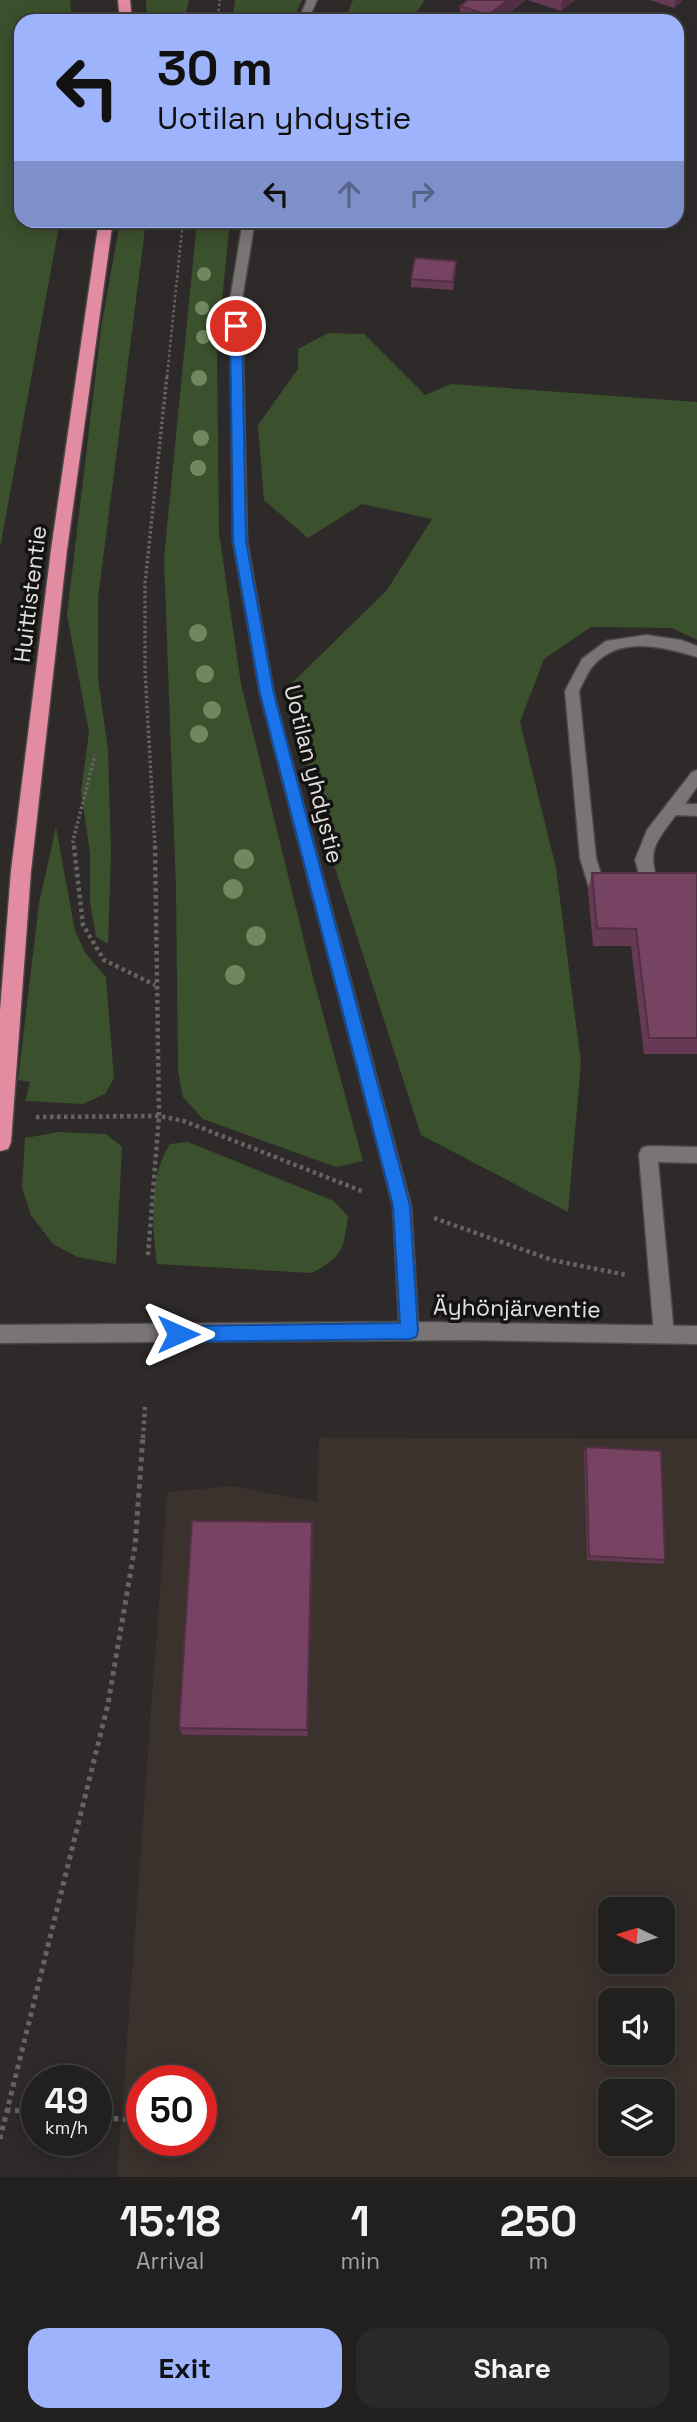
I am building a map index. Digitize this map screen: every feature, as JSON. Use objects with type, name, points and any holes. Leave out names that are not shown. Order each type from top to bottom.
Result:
[{"type":"highway","name":"Huittistentie","points":[[0,1142],[21,871],[59,550],[105,228]]},
{"type":"highway","points":[[0,961],[21,871]]},
{"type":"main road","name":"Uotilan yhdystie","points":[[248,228],[236,300],[240,541],[267,694],[402,1206],[410,1331]]},
{"type":"main road","points":[[598,891],[588,858],[572,691],[587,663],[611,645],[646,640],[681,645],[697,652]]},
{"type":"main road","points":[[652,891],[643,860],[653,834],[697,776]]},
{"type":"main road","points":[[672,809],[697,810]]},
{"type":"main road","points":[[664,1334],[648,1154],[697,1155]]},
{"type":"main road","name":"Äyhönjärventie","points":[[0,1334],[410,1331],[697,1335]]},
{"type":"path","points":[[148,1255],[159,1116],[154,815],[145,670],[145,583],[182,228]]},
{"type":"path","points":[[95,755],[74,841],[83,925],[104,961],[155,985]]},
{"type":"path","points":[[28,1117],[159,1116],[184,1121],[318,1176],[492,1241],[587,1271],[660,1278]]},
{"type":"path","points":[[0,2139],[108,1704],[135,1546],[145,1407]]},
{"type":"path","points":[[6,2110],[21,2111]]},
{"type":"shaded area","points":[[319,1438],[697,1439],[697,2177],[117,2177],[167,1492],[232,1486],[317,1502]]},
{"type":"green space","points":[[0,0],[70,0],[71,14],[14,14],[14,228],[59,228],[0,548]]},
{"type":"green space","points":[[146,0],[189,0],[186,14],[147,14]]},
{"type":"green space","points":[[235,0],[302,0],[295,14],[233,14]]},
{"type":"green space","points":[[353,0],[425,0],[415,14],[347,14]]},
{"type":"green space","points":[[119,228],[145,228],[98,599],[98,678],[108,750],[111,854],[108,944],[96,937],[90,902],[90,854],[81,791],[89,732],[67,615],[101,329]]},
{"type":"green space","points":[[196,228],[229,228],[217,351],[219,533],[241,684],[313,977],[363,1161],[336,1167],[203,1119],[183,1097],[178,1071],[176,889],[164,558]]},
{"type":"green space","points":[[328,333],[364,334],[425,395],[451,384],[697,402],[697,640],[672,628],[591,627],[544,659],[520,722],[556,868],[581,1063],[568,1212],[421,1135],[317,812],[291,684],[387,590],[432,519],[362,504],[308,538],[264,500],[258,425],[298,369],[298,349]]},
{"type":"green space","points":[[56,827],[75,931],[86,954],[106,977],[114,1078],[105,1094],[83,1104],[25,1101],[30,1082],[18,1080],[39,903]]},
{"type":"green space","points":[[59,1132],[106,1134],[122,1147],[116,1264],[77,1257],[53,1244],[31,1215],[22,1188],[25,1138]]},
{"type":"green space","points":[[188,1142],[334,1201],[348,1216],[340,1251],[329,1262],[311,1273],[157,1264],[153,1202],[158,1171],[170,1144]]},
{"type":"building","points":[[468,0],[508,0],[489,14],[460,6]]},
{"type":"building","points":[[415,258],[456,261],[453,282],[411,279]]},
{"type":"building","points":[[592,873],[697,873],[697,1038],[649,1038],[636,929],[597,928]]},
{"type":"building","points":[[586,1447],[661,1451],[665,1560],[589,1556]]},
{"type":"building","points":[[192,1521],[312,1522],[307,1730],[179,1728]]},
{"type":"route","points":[[178,1334],[410,1331],[402,1206],[267,694],[240,541],[236,326]]}]
